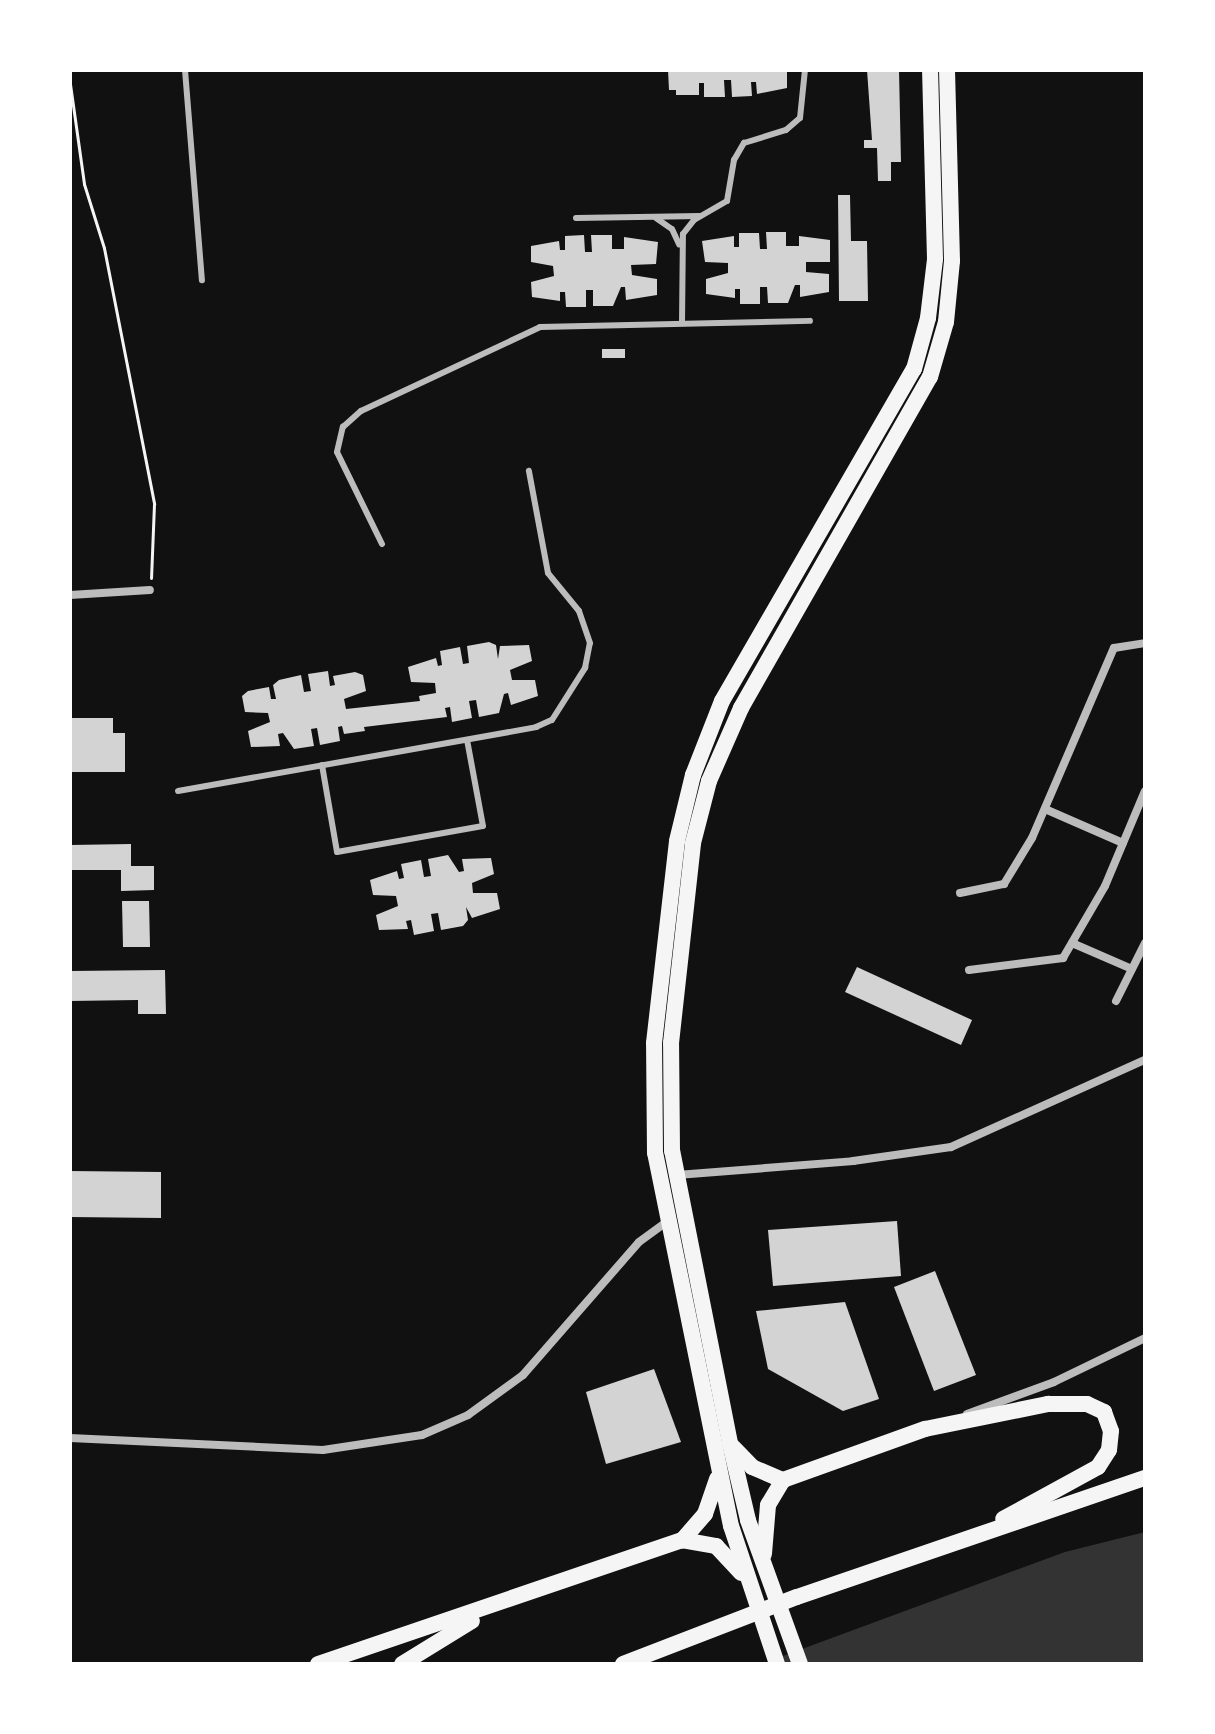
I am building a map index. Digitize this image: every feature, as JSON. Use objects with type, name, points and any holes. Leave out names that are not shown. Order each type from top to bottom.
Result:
[{"type":"main road","points":[[777,1664],[744,1577],[718,1465],[655,1153],[652,1094],[677,841],[693,775],[722,701],[914,369],[928,318],[935,259],[930,70]]},
{"type":"main road","points":[[800,1664],[764,1571],[730,1443],[677,1175],[668,1095],[671,1043],[693,843],[709,781],[741,708],[930,377],[946,322],[952,261],[947,70]]},
{"type":"main road","points":[[764,1571],[768,1505],[783,1480],[925,1429],[1048,1404],[1087,1404],[1104,1412],[1111,1431],[1109,1450],[1098,1467],[1030,1501],[984,1532]]},
{"type":"main road","points":[[730,1443],[752,1467],[783,1480]]},
{"type":"main road","points":[[682,1540],[715,1496],[718,1465]]},
{"type":"main road","points":[[623,1664],[984,1532],[1145,1478]]},
{"type":"main road","points":[[318,1664],[682,1540],[716,1546],[744,1577]]},
{"type":"main road","points":[[402,1664],[495,1606]]},
{"type":"street","points":[[70,595],[150,590]]},
{"type":"street","points":[[960,893],[1004,884],[1045,809],[1114,648],[1145,643]]},
{"type":"street","points":[[969,970],[1063,958],[1123,843],[1145,791]]},
{"type":"street","points":[[1045,809],[1123,843]]},
{"type":"street","points":[[1072,943],[1132,969]]},
{"type":"street","points":[[1116,1001],[1145,943]]},
{"type":"street","points":[[677,1175],[853,1161],[951,1147],[1145,1060]]},
{"type":"street","points":[[70,1438],[323,1450],[422,1435],[468,1415],[523,1375],[639,1242],[669,1221]]},
{"type":"street","points":[[925,1429],[1054,1382],[1145,1338]]},
{"type":"lane","points":[[185,70],[202,280]]},
{"type":"lane","points":[[682,323],[680,248],[686,229],[727,201],[734,160],[744,143],[786,130],[800,118],[805,70]]},
{"type":"lane","points":[[649,216],[669,226],[680,248]]},
{"type":"lane","points":[[576,218],[703,216]]},
{"type":"lane","points":[[382,544],[338,458],[340,433],[350,418],[540,327],[810,321]]},
{"type":"lane","points":[[178,791],[467,740],[552,720],[589,657],[579,611],[548,573],[529,471]]},
{"type":"lane","points":[[322,765],[337,852],[483,826],[467,740]]},
{"type":"path","points":[[70,84],[84,184],[104,248],[154,504],[150,590]]},
{"type":"shaded area","points":[[1145,1532],[1145,1664],[761,1664],[1065,1552]]},
{"type":"building","points":[[668,70],[787,70],[787,88],[757,94],[756,82],[751,82],[752,96],[732,97],[731,80],[724,80],[725,97],[704,97],[704,83],[699,83],[699,95],[676,95],[676,90],[669,90]]},
{"type":"building","points":[[867,70],[899,70],[901,162],[891,162],[891,181],[878,181],[877,148],[864,148],[864,140],[872,140]]},
{"type":"building","points":[[838,195],[850,195],[851,241],[867,241],[868,301],[839,301]]},
{"type":"building","points":[[766,232],[786,232],[786,246],[799,246],[799,236],[830,240],[830,262],[806,262],[806,272],[829,274],[829,292],[800,297],[800,285],[795,285],[788,303],[768,303],[767,287],[760,287],[760,304],[740,304],[740,289],[735,289],[735,298],[706,294],[706,279],[728,273],[728,263],[705,262],[702,241],[734,236],[734,247],[739,247],[739,233],[759,233],[760,249],[767,249]]},
{"type":"building","points":[[584,235],[585,252],[592,252],[591,235],[612,235],[612,249],[624,249],[624,237],[658,242],[656,264],[631,265],[632,275],[657,279],[657,295],[626,300],[625,287],[621,287],[613,306],[593,306],[593,290],[586,290],[586,307],[566,307],[565,292],[560,292],[560,301],[532,297],[531,282],[554,276],[553,266],[531,262],[531,246],[559,241],[560,250],[565,250],[565,236]]},
{"type":"building","points":[[602,349],[625,349],[625,358],[602,358]]},
{"type":"building","points":[[489,642],[496,645],[498,659],[500,646],[529,645],[532,661],[510,670],[512,680],[535,680],[538,696],[511,705],[508,693],[504,694],[499,713],[479,717],[476,700],[469,701],[472,718],[452,722],[450,707],[445,708],[447,717],[364,727],[365,731],[344,734],[342,726],[338,727],[340,741],[320,745],[317,728],[311,729],[314,746],[294,749],[283,733],[278,734],[280,746],[251,747],[248,731],[270,722],[268,713],[245,712],[242,696],[248,691],[269,687],[271,699],[276,699],[273,685],[279,680],[301,675],[304,692],[311,691],[308,674],[328,671],[330,686],[335,685],[333,676],[355,672],[363,675],[366,691],[344,699],[346,709],[420,701],[419,696],[436,693],[435,683],[411,682],[408,667],[436,658],[438,666],[442,665],[440,651],[460,647],[463,664],[469,663],[467,646]]},
{"type":"building","points":[[70,718],[113,718],[113,733],[125,733],[125,772],[70,772]]},
{"type":"building","points":[[131,844],[131,866],[154,866],[154,890],[121,891],[121,870],[70,870],[70,845]]},
{"type":"building","points":[[448,855],[459,872],[464,871],[462,859],[491,858],[494,874],[472,883],[473,893],[497,893],[500,909],[472,918],[466,907],[468,920],[463,926],[441,930],[438,913],[431,914],[434,931],[414,935],[411,920],[406,921],[408,929],[379,930],[376,915],[398,906],[396,896],[373,895],[370,880],[397,871],[399,879],[404,878],[401,864],[421,860],[424,877],[431,876],[428,859]]},
{"type":"building","points":[[122,901],[149,901],[150,947],[123,947]]},
{"type":"building","points":[[857,967],[972,1020],[961,1045],[845,992]]},
{"type":"building","points":[[165,970],[166,1014],[138,1014],[138,1000],[70,1001],[70,971]]},
{"type":"building","points":[[70,1171],[161,1172],[161,1218],[70,1217]]},
{"type":"building","points":[[897,1221],[901,1276],[773,1286],[768,1230]]},
{"type":"building","points":[[935,1271],[976,1375],[934,1391],[894,1287]]},
{"type":"building","points":[[845,1302],[879,1399],[843,1411],[768,1369],[756,1311]]},
{"type":"building","points":[[654,1369],[681,1442],[606,1464],[586,1392]]}]
